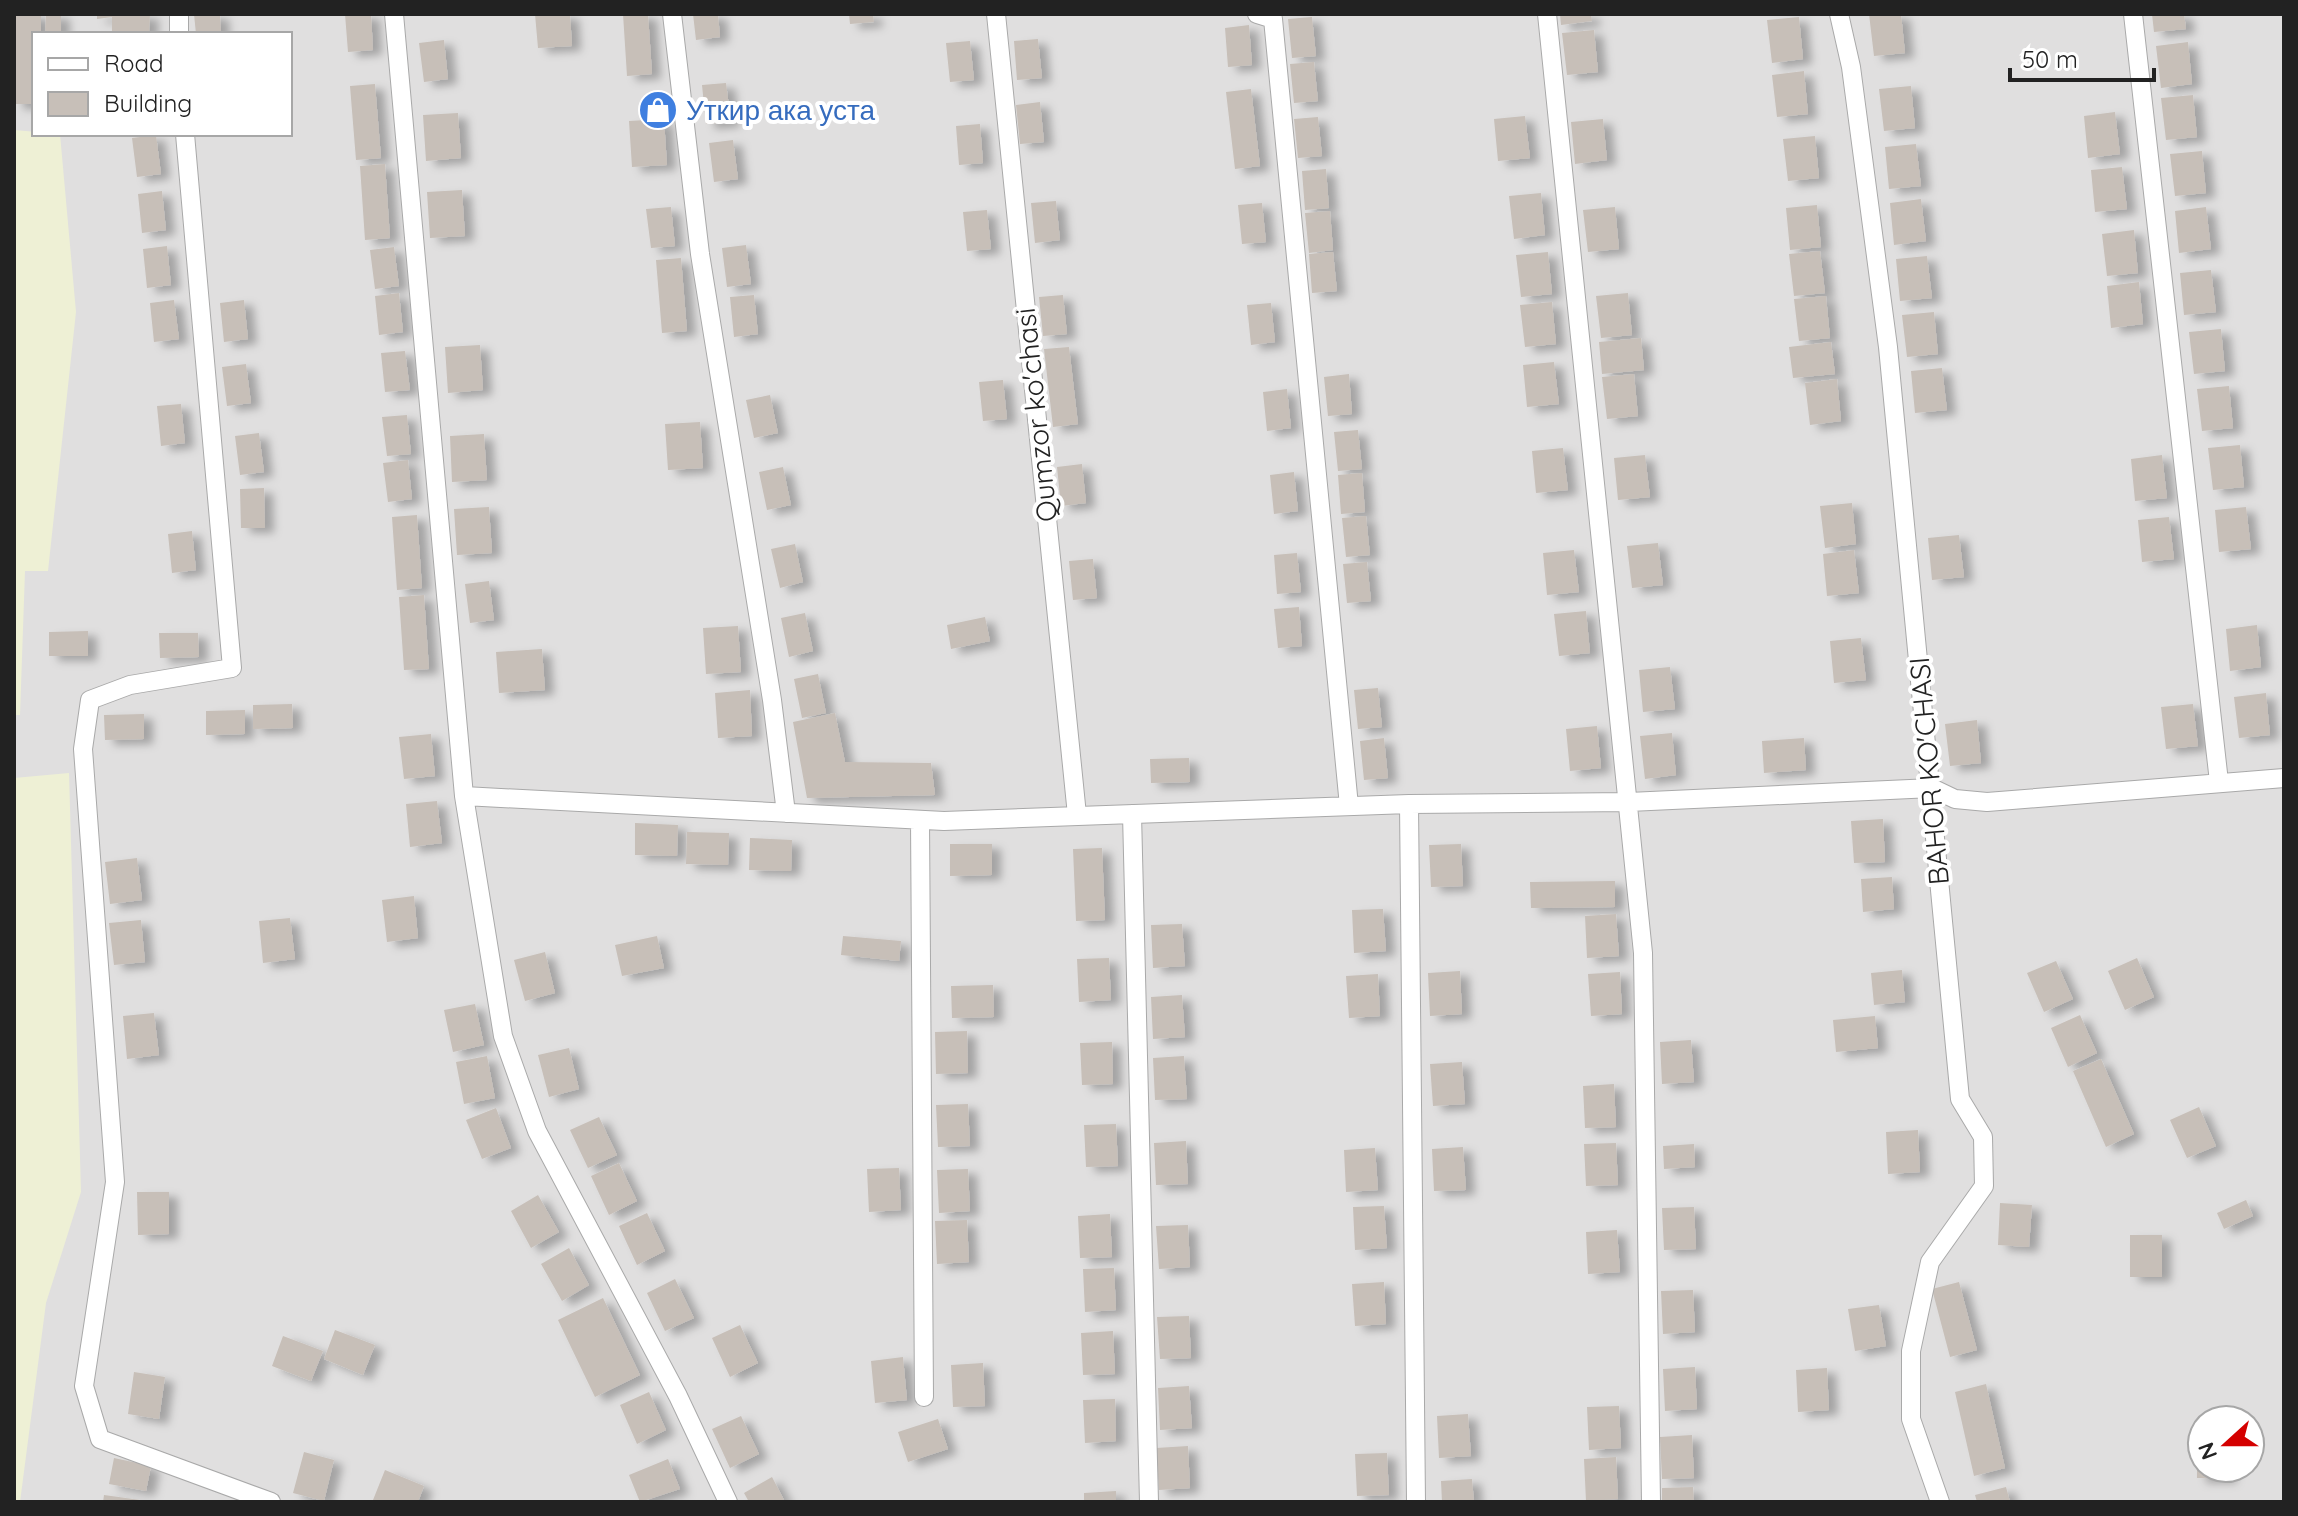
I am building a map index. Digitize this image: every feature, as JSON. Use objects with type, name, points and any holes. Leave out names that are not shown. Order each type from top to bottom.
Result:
[{"type":"street","points":[[394,14],[464,796],[503,1036],[537,1131],[678,1396],[728,1502]]},
{"type":"street","points":[[672,14],[700,254],[772,700],[786,813]]},
{"type":"street","name":"Qumzor ko'chasi","points":[[996,14],[1077,815]]},
{"type":"street","points":[[1257,14],[1273,19],[1349,806]]},
{"type":"street","points":[[1547,14],[1643,953],[1651,1502]]},
{"type":"street","name":"BAHOR KO'CHASI","points":[[1839,14],[1851,67],[1888,347],[1960,1099],[1983,1137],[1984,1186],[1930,1262],[1911,1351],[1911,1419],[1940,1502]]},
{"type":"street","points":[[2133,14],[2219,782]]},
{"type":"street","points":[[185,136],[232,668],[130,685],[90,700],[83,749],[115,1182],[84,1386],[100,1439],[265,1501]]},
{"type":"street","points":[[464,796],[920,820],[1409,804],[1629,802],[1932,788],[1955,799],[1987,802],[2284,778]]},
{"type":"street","points":[[1409,804],[1416,1502]]},
{"type":"street","points":[[1132,814],[1149,1502]]},
{"type":"street","points":[[920,820],[924,1397]]},
{"type":"shaded area","points":[[14,14],[2284,14],[2284,1502],[14,1502]]},
{"type":"green space","points":[[14,130],[32,132],[32,136],[60,136],[76,312],[48,571],[25,571],[20,715],[14,715]]},
{"type":"green space","points":[[69,773],[81,1192],[46,1303],[20,1502],[14,1502],[14,778]]},
{"type":"building","points":[[14,14],[41,14],[41,32],[32,32],[32,104],[14,104]]},
{"type":"building","points":[[46,14],[61,14],[61,32],[45,32]]},
{"type":"building","points":[[97,14],[150,14],[149,32],[112,32],[112,17],[97,19]]},
{"type":"building","points":[[194,14],[220,14],[221,32],[196,32]]},
{"type":"building","points":[[345,14],[371,14],[373,50],[348,52]]},
{"type":"building","points":[[535,14],[570,14],[572,46],[538,48]]},
{"type":"building","points":[[623,14],[648,14],[652,74],[627,76]]},
{"type":"building","points":[[693,14],[718,14],[720,37],[696,40]]},
{"type":"building","points":[[849,14],[873,14],[874,22],[850,24]]},
{"type":"building","points":[[1560,14],[1591,14],[1592,21],[1561,25]]},
{"type":"building","points":[[1869,14],[1901,14],[1905,53],[1874,56]]},
{"type":"building","points":[[2152,14],[2184,14],[2186,29],[2154,32]]},
{"type":"building","points":[[1312,17],[1316,56],[1292,58],[1288,19]]},
{"type":"building","points":[[1799,17],[1803,59],[1772,63],[1767,20]]},
{"type":"building","points":[[1249,25],[1252,65],[1228,67],[1225,28]]},
{"type":"building","points":[[1594,30],[1598,72],[1567,75],[1562,33]]},
{"type":"building","points":[[1038,39],[1042,78],[1017,80],[1014,41]]},
{"type":"building","points":[[444,40],[448,79],[424,82],[419,43]]},
{"type":"building","points":[[970,41],[974,80],[950,82],[946,43]]},
{"type":"building","points":[[2188,42],[2192,84],[2161,88],[2156,46]]},
{"type":"building","points":[[1314,62],[1318,101],[1294,103],[1290,64]]},
{"type":"building","points":[[1804,71],[1808,114],[1777,117],[1772,75]]},
{"type":"building","points":[[726,83],[731,122],[706,124],[702,85]]},
{"type":"building","points":[[375,84],[381,158],[356,160],[350,86]]},
{"type":"building","points":[[1911,86],[1915,128],[1884,131],[1879,89]]},
{"type":"building","points":[[1251,89],[1260,166],[1235,169],[1226,92]]},
{"type":"building","points":[[2193,95],[2197,137],[2166,140],[2161,98]]},
{"type":"building","points":[[1040,102],[1044,142],[1020,144],[1016,105]]},
{"type":"building","points":[[2115,112],[2120,154],[2088,158],[2084,116]]},
{"type":"building","points":[[458,113],[461,158],[426,161],[423,115]]},
{"type":"building","points":[[1525,116],[1530,158],[1498,161],[1494,119]]},
{"type":"building","points":[[1318,117],[1322,156],[1298,158],[1294,119]]},
{"type":"building","points":[[664,119],[667,165],[632,167],[629,121]]},
{"type":"building","points":[[1603,119],[1607,160],[1575,164],[1571,122]]},
{"type":"building","points":[[980,124],[983,163],[959,165],[956,126]]},
{"type":"building","points":[[156,136],[161,174],[137,177],[132,138]]},
{"type":"building","points":[[1815,136],[1819,178],[1788,181],[1783,139]]},
{"type":"building","points":[[733,140],[738,179],[714,182],[709,143]]},
{"type":"building","points":[[1916,144],[1921,186],[1889,189],[1885,147]]},
{"type":"building","points":[[2202,151],[2206,193],[2175,196],[2170,154]]},
{"type":"building","points":[[385,164],[390,238],[365,240],[360,166]]},
{"type":"building","points":[[2122,167],[2127,209],[2095,212],[2091,170]]},
{"type":"building","points":[[1326,169],[1329,208],[1305,210],[1302,171]]},
{"type":"building","points":[[462,190],[465,236],[430,238],[427,192]]},
{"type":"building","points":[[162,191],[166,230],[142,233],[138,194]]},
{"type":"building","points":[[1541,193],[1545,235],[1514,239],[1509,196]]},
{"type":"building","points":[[1921,199],[1926,241],[1894,245],[1890,203]]},
{"type":"building","points":[[1056,201],[1060,240],[1035,243],[1031,203]]},
{"type":"building","points":[[1262,203],[1266,242],[1242,244],[1238,205]]},
{"type":"building","points":[[1817,205],[1821,247],[1790,250],[1786,208]]},
{"type":"building","points":[[671,207],[675,246],[651,248],[646,209]]},
{"type":"building","points":[[1615,207],[1619,249],[1588,252],[1583,210]]},
{"type":"building","points":[[2206,207],[2211,249],[2179,253],[2175,211]]},
{"type":"building","points":[[987,210],[991,249],[967,251],[963,212]]},
{"type":"building","points":[[1330,211],[1333,250],[1309,253],[1305,213]]},
{"type":"building","points":[[2134,230],[2138,273],[2107,276],[2102,234]]},
{"type":"building","points":[[746,245],[751,284],[727,287],[722,248]]},
{"type":"building","points":[[167,246],[171,285],[147,288],[143,249]]},
{"type":"building","points":[[394,247],[399,286],[375,289],[370,250]]},
{"type":"building","points":[[1820,251],[1825,293],[1794,296],[1789,254]]},
{"type":"building","points":[[1333,252],[1337,291],[1312,293],[1309,254]]},
{"type":"building","points":[[1548,252],[1552,294],[1521,297],[1516,255]]},
{"type":"building","points":[[1927,256],[1932,298],[1900,301],[1896,259]]},
{"type":"building","points":[[681,258],[687,331],[662,333],[656,260]]},
{"type":"building","points":[[2211,270],[2216,312],[2184,315],[2180,273]]},
{"type":"building","points":[[2139,282],[2143,324],[2111,328],[2107,286]]},
{"type":"building","points":[[399,293],[403,332],[379,335],[375,296]]},
{"type":"building","points":[[1628,293],[1632,335],[1601,338],[1596,296]]},
{"type":"building","points":[[754,295],[758,334],[734,337],[730,297]]},
{"type":"building","points":[[1063,295],[1067,334],[1043,336],[1039,297]]},
{"type":"building","points":[[1826,296],[1830,338],[1799,341],[1794,299]]},
{"type":"building","points":[[174,300],[179,339],[154,342],[150,303]]},
{"type":"building","points":[[244,300],[248,339],[224,342],[220,303]]},
{"type":"building","points":[[1552,302],[1556,344],[1525,347],[1520,305]]},
{"type":"building","points":[[1271,303],[1275,342],[1251,345],[1247,305]]},
{"type":"building","points":[[1934,312],[1938,354],[1907,357],[1902,315]]},
{"type":"building","points":[[2221,329],[2225,371],[2194,374],[2189,332]]},
{"type":"building","points":[[1641,338],[1644,370],[1602,374],[1599,342]]},
{"type":"building","points":[[1831,342],[1835,374],[1793,378],[1789,347]]},
{"type":"building","points":[[480,345],[483,390],[448,393],[445,347]]},
{"type":"building","points":[[1069,347],[1078,424],[1053,427],[1044,349]]},
{"type":"building","points":[[405,351],[410,390],[385,392],[381,353]]},
{"type":"building","points":[[1554,362],[1559,404],[1527,407],[1523,365]]},
{"type":"building","points":[[246,364],[251,403],[227,406],[222,367]]},
{"type":"building","points":[[1942,368],[1947,410],[1915,413],[1911,371]]},
{"type":"building","points":[[1349,374],[1352,414],[1328,416],[1324,377]]},
{"type":"building","points":[[1634,374],[1638,416],[1607,419],[1602,377]]},
{"type":"building","points":[[1837,379],[1841,421],[1810,425],[1805,383]]},
{"type":"building","points":[[1003,380],[1007,419],[983,421],[979,382]]},
{"type":"building","points":[[2229,386],[2233,428],[2202,431],[2197,389]]},
{"type":"building","points":[[1287,389],[1291,428],[1267,431],[1263,392]]},
{"type":"building","points":[[770,395],[778,433],[754,438],[746,400]]},
{"type":"building","points":[[181,404],[185,443],[161,446],[157,406]]},
{"type":"building","points":[[407,415],[411,454],[387,456],[382,417]]},
{"type":"building","points":[[700,422],[703,468],[668,470],[665,424]]},
{"type":"building","points":[[1358,430],[1362,469],[1338,471],[1334,432]]},
{"type":"building","points":[[259,433],[264,472],[240,475],[235,436]]},
{"type":"building","points":[[484,434],[487,480],[452,482],[450,436]]},
{"type":"building","points":[[2240,445],[2244,487],[2213,490],[2208,448]]},
{"type":"building","points":[[1563,448],[1568,490],[1536,493],[1532,451]]},
{"type":"building","points":[[1645,455],[1650,497],[1618,500],[1614,458]]},
{"type":"building","points":[[2162,455],[2167,498],[2135,501],[2131,459]]},
{"type":"building","points":[[408,460],[412,499],[388,502],[383,463]]},
{"type":"building","points":[[1082,464],[1086,503],[1061,506],[1057,467]]},
{"type":"building","points":[[783,467],[791,505],[767,510],[759,472]]},
{"type":"building","points":[[1294,472],[1298,511],[1274,514],[1270,475]]},
{"type":"building","points":[[1362,473],[1365,512],[1341,514],[1338,475]]},
{"type":"building","points":[[264,488],[265,528],[241,528],[240,489]]},
{"type":"building","points":[[1852,503],[1856,544],[1825,548],[1820,506]]},
{"type":"building","points":[[489,507],[492,553],[457,555],[454,509]]},
{"type":"building","points":[[2246,507],[2251,549],[2219,552],[2215,510]]},
{"type":"building","points":[[417,515],[422,588],[397,590],[392,517]]},
{"type":"building","points":[[1366,516],[1370,555],[1346,557],[1342,518]]},
{"type":"building","points":[[2169,517],[2174,559],[2142,562],[2138,520]]},
{"type":"building","points":[[192,531],[196,570],[172,573],[168,534]]},
{"type":"building","points":[[1959,535],[1964,577],[1932,580],[1928,538]]},
{"type":"building","points":[[1658,543],[1663,585],[1632,588],[1627,546]]},
{"type":"building","points":[[795,544],[803,582],[780,588],[771,549]]},
{"type":"building","points":[[1574,550],[1579,592],[1547,595],[1543,553]]},
{"type":"building","points":[[1854,550],[1859,593],[1827,596],[1823,554]]},
{"type":"building","points":[[1297,553],[1301,592],[1277,594],[1274,555]]},
{"type":"building","points":[[1093,559],[1097,598],[1073,600],[1069,561]]},
{"type":"building","points":[[1367,562],[1371,601],[1347,603],[1343,564]]},
{"type":"building","points":[[489,581],[494,620],[470,623],[465,584]]},
{"type":"building","points":[[424,595],[429,669],[404,670],[399,597]]},
{"type":"building","points":[[1299,607],[1302,646],[1278,648],[1274,609]]},
{"type":"building","points":[[1586,611],[1590,653],[1559,656],[1554,614]]},
{"type":"building","points":[[805,613],[813,651],[789,657],[781,618]]},
{"type":"building","points":[[985,617],[990,641],[951,649],[947,625]]},
{"type":"building","points":[[2257,625],[2261,667],[2230,671],[2226,629]]},
{"type":"building","points":[[738,626],[741,672],[706,674],[703,628]]},
{"type":"building","points":[[88,631],[88,656],[49,656],[49,632]]},
{"type":"building","points":[[159,633],[198,633],[199,657],[160,658]]},
{"type":"building","points":[[1861,638],[1866,680],[1834,683],[1830,641]]},
{"type":"building","points":[[542,649],[545,690],[499,693],[496,652]]},
{"type":"building","points":[[1670,667],[1675,709],[1643,712],[1639,670]]},
{"type":"building","points":[[818,674],[826,713],[802,718],[794,679]]},
{"type":"building","points":[[1378,688],[1382,727],[1358,729],[1354,690]]},
{"type":"building","points":[[750,690],[752,736],[718,738],[715,693]]},
{"type":"building","points":[[2266,693],[2270,735],[2239,738],[2234,697]]},
{"type":"building","points":[[292,704],[293,728],[253,729],[253,705]]},
{"type":"building","points":[[2193,704],[2198,746],[2166,749],[2161,707]]},
{"type":"building","points":[[245,710],[245,734],[206,735],[206,711]]},
{"type":"building","points":[[835,713],[845,762],[931,763],[935,795],[807,798],[793,722]]},
{"type":"building","points":[[144,714],[144,739],[105,740],[104,715]]},
{"type":"building","points":[[1977,720],[1981,763],[1950,766],[1945,724]]},
{"type":"building","points":[[1597,726],[1601,768],[1570,771],[1566,729]]},
{"type":"building","points":[[1672,733],[1676,775],[1645,779],[1640,736]]},
{"type":"building","points":[[431,734],[435,776],[404,779],[399,737]]},
{"type":"building","points":[[1384,738],[1388,778],[1364,780],[1360,741]]},
{"type":"building","points":[[1804,738],[1806,770],[1764,773],[1762,741]]},
{"type":"building","points":[[1189,758],[1190,782],[1151,783],[1150,759]]},
{"type":"building","points":[[437,801],[442,843],[410,847],[406,804]]},
{"type":"building","points":[[1883,819],[1885,862],[1854,863],[1851,821]]},
{"type":"building","points":[[635,823],[678,825],[677,856],[635,855]]},
{"type":"building","points":[[687,832],[729,833],[728,865],[686,864]]},
{"type":"building","points":[[750,838],[792,840],[791,871],[749,870]]},
{"type":"building","points":[[950,844],[992,844],[992,875],[950,876]]},
{"type":"building","points":[[1461,844],[1463,886],[1431,887],[1429,845]]},
{"type":"building","points":[[1102,848],[1105,920],[1076,921],[1073,849]]},
{"type":"building","points":[[137,858],[142,900],[110,904],[105,862]]},
{"type":"building","points":[[1892,877],[1894,909],[1863,912],[1861,879]]},
{"type":"building","points":[[1615,881],[1615,907],[1531,908],[1530,882]]},
{"type":"building","points":[[414,896],[418,938],[387,942],[382,900]]},
{"type":"building","points":[[1383,909],[1386,951],[1354,953],[1352,910]]},
{"type":"building","points":[[1616,914],[1619,956],[1587,958],[1585,916]]},
{"type":"building","points":[[290,918],[295,959],[263,963],[259,921]]},
{"type":"building","points":[[141,920],[145,962],[114,965],[109,923]]},
{"type":"building","points":[[1182,924],[1185,966],[1153,968],[1151,925]]},
{"type":"building","points":[[657,936],[664,968],[622,976],[615,945]]},
{"type":"building","points":[[843,936],[901,941],[899,961],[841,955]]},
{"type":"building","points":[[545,952],[555,993],[525,1001],[514,960]]},
{"type":"building","points":[[1109,958],[1111,1000],[1079,1002],[1077,959]]},
{"type":"building","points":[[2137,958],[2154,997],[2125,1010],[2108,971]]},
{"type":"building","points":[[2056,961],[2073,999],[2044,1012],[2027,973]]},
{"type":"building","points":[[1902,970],[1905,1002],[1874,1005],[1871,973]]},
{"type":"building","points":[[1460,971],[1462,1014],[1430,1016],[1428,973]]},
{"type":"building","points":[[1620,972],[1622,1014],[1591,1016],[1588,974]]},
{"type":"building","points":[[1378,974],[1380,1016],[1349,1018],[1346,976]]},
{"type":"building","points":[[993,985],[994,1017],[952,1018],[951,986]]},
{"type":"building","points":[[1182,995],[1185,1037],[1153,1039],[1151,997]]},
{"type":"building","points":[[475,1004],[484,1045],[453,1052],[444,1010]]},
{"type":"building","points":[[154,1013],[159,1055],[127,1059],[123,1016]]},
{"type":"building","points":[[2080,1015],[2097,1053],[2068,1067],[2051,1028]]},
{"type":"building","points":[[1875,1016],[1878,1048],[1836,1052],[1833,1020]]},
{"type":"building","points":[[967,1031],[968,1073],[936,1074],[935,1032]]},
{"type":"building","points":[[1691,1040],[1694,1082],[1662,1084],[1660,1042]]},
{"type":"building","points":[[1112,1042],[1113,1084],[1082,1085],[1080,1043]]},
{"type":"building","points":[[569,1048],[579,1089],[549,1097],[538,1055]]},
{"type":"building","points":[[487,1056],[495,1098],[464,1104],[456,1062]]},
{"type":"building","points":[[1184,1056],[1187,1099],[1155,1100],[1153,1058]]},
{"type":"building","points":[[2101,1059],[2134,1134],[2106,1147],[2073,1071]]},
{"type":"building","points":[[1462,1062],[1465,1104],[1433,1106],[1430,1064]]},
{"type":"building","points":[[1614,1084],[1616,1127],[1585,1128],[1583,1086]]},
{"type":"building","points":[[968,1104],[970,1146],[938,1147],[936,1105]]},
{"type":"building","points":[[2199,1107],[2216,1146],[2187,1158],[2170,1120]]},
{"type":"building","points":[[496,1108],[511,1148],[482,1159],[466,1120]]},
{"type":"building","points":[[599,1117],[617,1155],[588,1168],[570,1130]]},
{"type":"building","points":[[1116,1124],[1118,1166],[1086,1167],[1084,1125]]},
{"type":"building","points":[[1918,1130],[1920,1172],[1888,1174],[1886,1132]]},
{"type":"building","points":[[1186,1141],[1188,1184],[1156,1185],[1154,1143]]},
{"type":"building","points":[[1616,1143],[1618,1185],[1586,1186],[1584,1144]]},
{"type":"building","points":[[1694,1144],[1695,1167],[1664,1169],[1663,1146]]},
{"type":"building","points":[[1463,1147],[1466,1190],[1434,1191],[1432,1149]]},
{"type":"building","points":[[1375,1148],[1378,1190],[1346,1192],[1344,1150]]},
{"type":"building","points":[[619,1163],[637,1201],[609,1215],[591,1176]]},
{"type":"building","points":[[899,1168],[901,1210],[869,1212],[867,1169]]},
{"type":"building","points":[[968,1169],[970,1211],[939,1213],[937,1170]]},
{"type":"building","points":[[137,1192],[169,1192],[169,1234],[138,1235]]},
{"type":"building","points":[[538,1195],[559,1232],[531,1248],[511,1211]]},
{"type":"building","points":[[2246,1200],[2253,1216],[2224,1229],[2217,1213]]},
{"type":"building","points":[[2000,1203],[2032,1205],[2029,1247],[1998,1245]]},
{"type":"building","points":[[1384,1206],[1387,1248],[1355,1250],[1353,1207]]},
{"type":"building","points":[[1694,1207],[1696,1249],[1664,1250],[1662,1208]]},
{"type":"building","points":[[647,1213],[665,1251],[637,1265],[619,1226]]},
{"type":"building","points":[[1110,1214],[1112,1257],[1080,1258],[1078,1216]]},
{"type":"building","points":[[967,1220],[969,1262],[937,1264],[935,1221]]},
{"type":"building","points":[[1188,1225],[1190,1267],[1159,1269],[1156,1226]]},
{"type":"building","points":[[1617,1230],[1620,1272],[1588,1274],[1586,1232]]},
{"type":"building","points":[[2130,1235],[2162,1235],[2162,1277],[2130,1277]]},
{"type":"building","points":[[569,1248],[589,1285],[562,1301],[541,1264]]},
{"type":"building","points":[[1114,1268],[1116,1310],[1085,1312],[1083,1269]]},
{"type":"building","points":[[675,1279],[694,1318],[665,1331],[647,1293]]},
{"type":"building","points":[[1384,1282],[1386,1324],[1355,1326],[1352,1284]]},
{"type":"building","points":[[1959,1282],[1977,1350],[1950,1357],[1932,1289]]},
{"type":"building","points":[[1693,1290],[1695,1332],[1663,1334],[1661,1291]]},
{"type":"building","points":[[603,1298],[640,1375],[595,1397],[558,1320]]},
{"type":"building","points":[[1879,1305],[1886,1346],[1855,1351],[1848,1309]]},
{"type":"building","points":[[1189,1316],[1191,1358],[1160,1359],[1157,1317]]},
{"type":"building","points":[[740,1325],[758,1363],[730,1377],[712,1338]]},
{"type":"building","points":[[335,1330],[375,1345],[363,1375],[324,1359]]},
{"type":"building","points":[[1113,1331],[1115,1374],[1083,1375],[1081,1333]]},
{"type":"building","points":[[283,1336],[323,1351],[311,1381],[272,1366]]},
{"type":"building","points":[[903,1357],[907,1400],[875,1403],[871,1361]]},
{"type":"building","points":[[983,1363],[985,1406],[953,1407],[951,1365]]},
{"type":"building","points":[[1695,1367],[1697,1409],[1665,1411],[1663,1369]]},
{"type":"building","points":[[1827,1368],[1829,1410],[1798,1412],[1796,1370]]},
{"type":"building","points":[[134,1372],[165,1377],[159,1419],[128,1414]]},
{"type":"building","points":[[1986,1384],[2005,1468],[1974,1476],[1955,1392]]},
{"type":"building","points":[[1189,1386],[1192,1428],[1160,1430],[1158,1388]]},
{"type":"building","points":[[649,1392],[666,1430],[637,1444],[620,1405]]},
{"type":"building","points":[[1115,1399],[1116,1441],[1085,1443],[1083,1400]]},
{"type":"building","points":[[1619,1406],[1621,1448],[1589,1450],[1587,1407]]},
{"type":"building","points":[[1468,1414],[1471,1456],[1439,1458],[1437,1416]]},
{"type":"building","points":[[741,1416],[759,1454],[730,1468],[712,1429]]},
{"type":"building","points":[[938,1419],[948,1449],[908,1462],[898,1432]]},
{"type":"building","points":[[1692,1435],[1694,1478],[1662,1479],[1660,1437]]},
{"type":"building","points":[[1188,1446],[1190,1488],[1159,1490],[1156,1448]]},
{"type":"building","points":[[304,1452],[334,1460],[324,1501],[293,1493]]},
{"type":"building","points":[[1387,1453],[1389,1495],[1357,1496],[1355,1454]]},
{"type":"building","points":[[1616,1457],[1618,1499],[1586,1501],[1584,1459]]},
{"type":"building","points":[[114,1458],[151,1466],[146,1491],[109,1484]]},
{"type":"building","points":[[668,1459],[680,1489],[640,1502],[629,1475]]},
{"type":"building","points":[[385,1470],[424,1486],[418,1502],[373,1500]]},
{"type":"building","points":[[772,1477],[785,1502],[749,1502],[744,1493]]},
{"type":"building","points":[[1472,1479],[1474,1502],[1442,1502],[1441,1481]]},
{"type":"building","points":[[1693,1487],[1694,1502],[1662,1502],[1662,1488]]},
{"type":"building","points":[[2006,1487],[2010,1502],[1977,1502],[1975,1495]]},
{"type":"building","points":[[1116,1491],[1116,1502],[1084,1502],[1084,1493]]},
{"type":"building","points":[[104,1495],[140,1500],[140,1502],[103,1502]]},
{"type":"place","name":"Уткир ака уста","points":[[658,110]]}]
